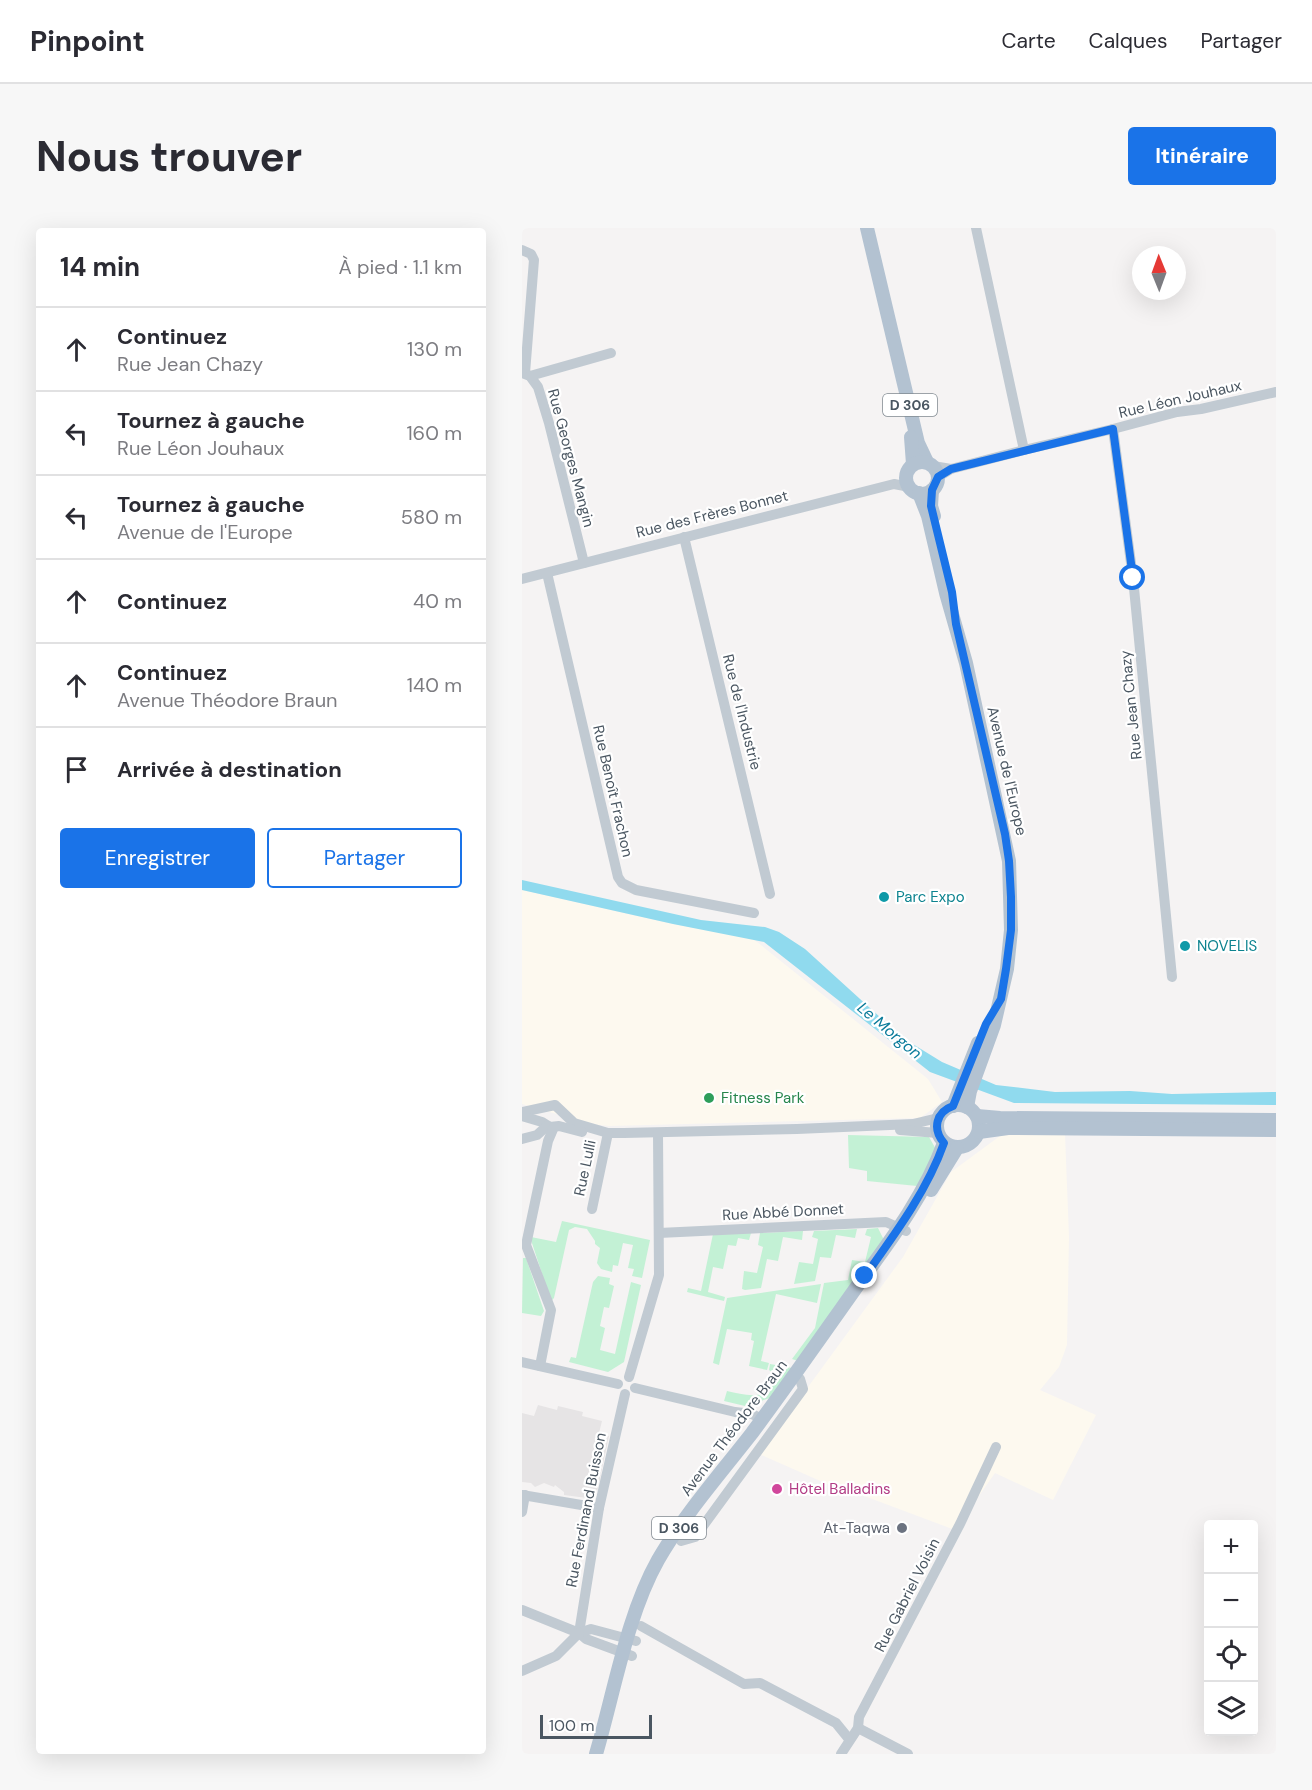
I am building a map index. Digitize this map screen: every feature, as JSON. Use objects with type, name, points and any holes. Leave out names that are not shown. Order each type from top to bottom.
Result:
[{"type":"main road","name":"Avenue de l'Europe","points":[[867,228],[918,443],[919,478],[946,593],[956,624],[1009,861],[1011,930],[1001,999],[986,1024],[965,1090],[953,1106]]},
{"type":"main road","name":"Avenue de l'Europe","points":[[965,1090],[972,1111]]},
{"type":"main road","points":[[1276,1120],[1000,1118],[953,1106],[944,1110],[938,1118],[946,1141],[971,1144],[979,1132],[1008,1128],[1276,1131]]},
{"type":"main road","points":[[972,1111],[979,1132]]},
{"type":"main road","name":"Avenue Théodore Braun","points":[[632,1640],[641,1626],[644,1613],[666,1563],[800,1379],[903,1229],[946,1141]]},
{"type":"main road","name":"Avenue Théodore Braun","points":[[603,1754],[646,1587],[657,1562],[673,1536],[752,1432],[767,1424],[903,1229]]},
{"type":"main road","name":"Avenue Théodore Braun","points":[[596,1754],[628,1655]]},
{"type":"street","points":[[976,228],[1024,450]]},
{"type":"street","points":[[522,250],[531,254],[534,260],[526,374]]},
{"type":"street","name":"Rue Georges Mangin","points":[[584,562],[538,387],[526,374],[611,353]]},
{"type":"street","name":"Rue Léon Jouhaux","points":[[919,478],[1177,412],[1201,409],[1276,392]]},
{"type":"street","name":"Rue Jean Chazy","points":[[1113,429],[1133,578],[1172,977]]},
{"type":"street","name":"Rue des Frères Bonnet","points":[[522,579],[919,478]]},
{"type":"street","name":"Rue de l'Industrie","points":[[684,537],[770,894]]},
{"type":"street","name":"Rue Benoît Frachon","points":[[547,573],[618,877],[622,884],[636,890],[754,913]]},
{"type":"street","points":[[522,1114],[555,1105],[561,1108],[574,1123],[608,1133]]},
{"type":"street","points":[[540,1366],[551,1310],[526,1245],[550,1125],[541,1115],[543,1109]]},
{"type":"street","points":[[522,1114],[550,1125],[599,1135],[913,1124],[938,1118]]},
{"type":"street","points":[[522,1139],[537,1135],[550,1125],[563,1121],[564,1114]]},
{"type":"street","points":[[846,1126],[946,1141]]},
{"type":"street","name":"Rue Lulli","points":[[592,1209],[608,1133]]},
{"type":"street","points":[[629,1377],[659,1275],[658,1133]]},
{"type":"street","name":"Rue Abbé Donnet","points":[[659,1233],[886,1222],[903,1229]]},
{"type":"street","points":[[522,1362],[618,1384]]},
{"type":"street","points":[[629,1377],[620,1379],[619,1389],[752,1414],[767,1424]]},
{"type":"street","points":[[629,1377],[633,1380],[630,1391]]},
{"type":"street","name":"Rue Ferdinand Buisson","points":[[579,1633],[599,1508],[630,1391]]},
{"type":"street","points":[[735,1412],[746,1422],[752,1432]]},
{"type":"street","name":"Rue Gabriel Voisin","points":[[841,1754],[858,1728],[859,1716],[960,1524],[996,1447]]},
{"type":"street","points":[[522,1512],[524,1495],[599,1508]]},
{"type":"street","points":[[522,1610],[628,1655]]},
{"type":"street","points":[[641,1626],[687,1654],[744,1684],[760,1683],[836,1723],[849,1740]]},
{"type":"street","points":[[522,1671],[556,1656],[579,1633],[591,1629],[632,1640]]},
{"type":"street","points":[[858,1728],[908,1754]]},
{"type":"shaded area","points":[[522,890],[673,924],[752,938],[928,1079],[942,1102],[920,1118],[609,1126],[591,1124],[522,1104]]},
{"type":"shaded area","points":[[1004,1133],[1065,1134],[1069,1237],[1067,1345],[1059,1367],[1040,1390],[1096,1415],[1053,1500],[995,1473],[955,1530],[843,1488],[834,1487],[759,1454],[903,1257],[951,1172]]},
{"type":"shaded area","points":[[538,1405],[557,1410],[558,1406],[583,1412],[582,1416],[602,1421],[599,1433],[609,1436],[597,1492],[587,1498],[564,1495],[564,1492],[555,1485],[554,1487],[544,1483],[535,1487],[531,1483],[522,1482],[522,1413],[534,1416]]},
{"type":"green space","points":[[848,1135],[929,1137],[937,1151],[917,1186],[867,1181],[867,1171],[849,1168]]},
{"type":"green space","points":[[562,1221],[650,1240],[642,1278],[632,1276],[634,1269],[628,1268],[633,1245],[623,1243],[618,1266],[613,1265],[612,1272],[601,1269],[597,1263],[600,1248],[595,1244],[587,1229],[575,1227],[569,1230],[554,1298],[551,1301],[531,1237],[556,1242]]},
{"type":"green space","points":[[878,1228],[885,1242],[798,1361],[792,1359],[815,1328],[824,1283],[848,1280],[852,1260],[865,1262],[871,1237],[865,1235],[867,1229]]},
{"type":"green space","points":[[857,1229],[855,1238],[836,1235],[831,1258],[820,1257],[815,1281],[794,1284],[799,1262],[813,1264],[818,1239],[812,1237],[814,1231]]},
{"type":"green space","points":[[803,1231],[802,1240],[783,1237],[778,1261],[767,1259],[761,1288],[742,1289],[744,1271],[757,1273],[763,1247],[758,1245],[760,1233]]},
{"type":"green space","points":[[751,1233],[749,1240],[738,1238],[736,1246],[728,1245],[723,1269],[713,1267],[708,1292],[725,1297],[724,1301],[687,1292],[688,1288],[701,1291],[713,1234]]},
{"type":"green space","points":[[523,1258],[526,1258],[544,1311],[541,1316],[522,1313]]},
{"type":"green space","points":[[598,1276],[610,1278],[609,1284],[614,1286],[609,1308],[604,1307],[600,1326],[605,1328],[600,1350],[615,1354],[631,1282],[641,1285],[624,1362],[608,1372],[569,1362],[571,1357],[576,1358],[593,1282]]},
{"type":"green space","points":[[821,1284],[817,1303],[776,1294],[761,1361],[769,1363],[767,1370],[749,1366],[754,1341],[751,1340],[752,1333],[727,1329],[719,1365],[713,1363],[727,1298]]},
{"type":"green space","points":[[770,1364],[792,1368],[770,1398],[745,1406],[724,1401],[727,1391],[755,1395],[767,1391],[776,1379],[769,1370]]},
{"type":"water","name":"Le Morgon","points":[[522,880],[701,920],[765,927],[779,932],[805,949],[903,1038],[942,1062],[996,1085],[1055,1092],[1130,1091],[1172,1094],[1276,1092],[1276,1105],[1014,1103],[930,1072],[764,942],[522,890]]},
{"type":"place","name":"Parc Expo","points":[[884,897]]},
{"type":"place","name":"NOVELIS","points":[[1185,946]]},
{"type":"place","name":"Fitness Park","points":[[709,1098]]},
{"type":"place","name":"Hôtel Balladins","points":[[777,1489]]},
{"type":"place","name":"At-Taqwa","points":[[902,1528]]},
{"type":"route","points":[[865,1276],[900,1227],[938,1160],[944,1143],[938,1133],[938,1118],[944,1110],[953,1106],[986,1024],[1001,999],[1011,930],[1011,883],[1005,834],[956,624],[952,592],[937,523],[931,506],[932,490],[938,482],[938,477],[951,469],[1113,429],[1133,578]]}]
